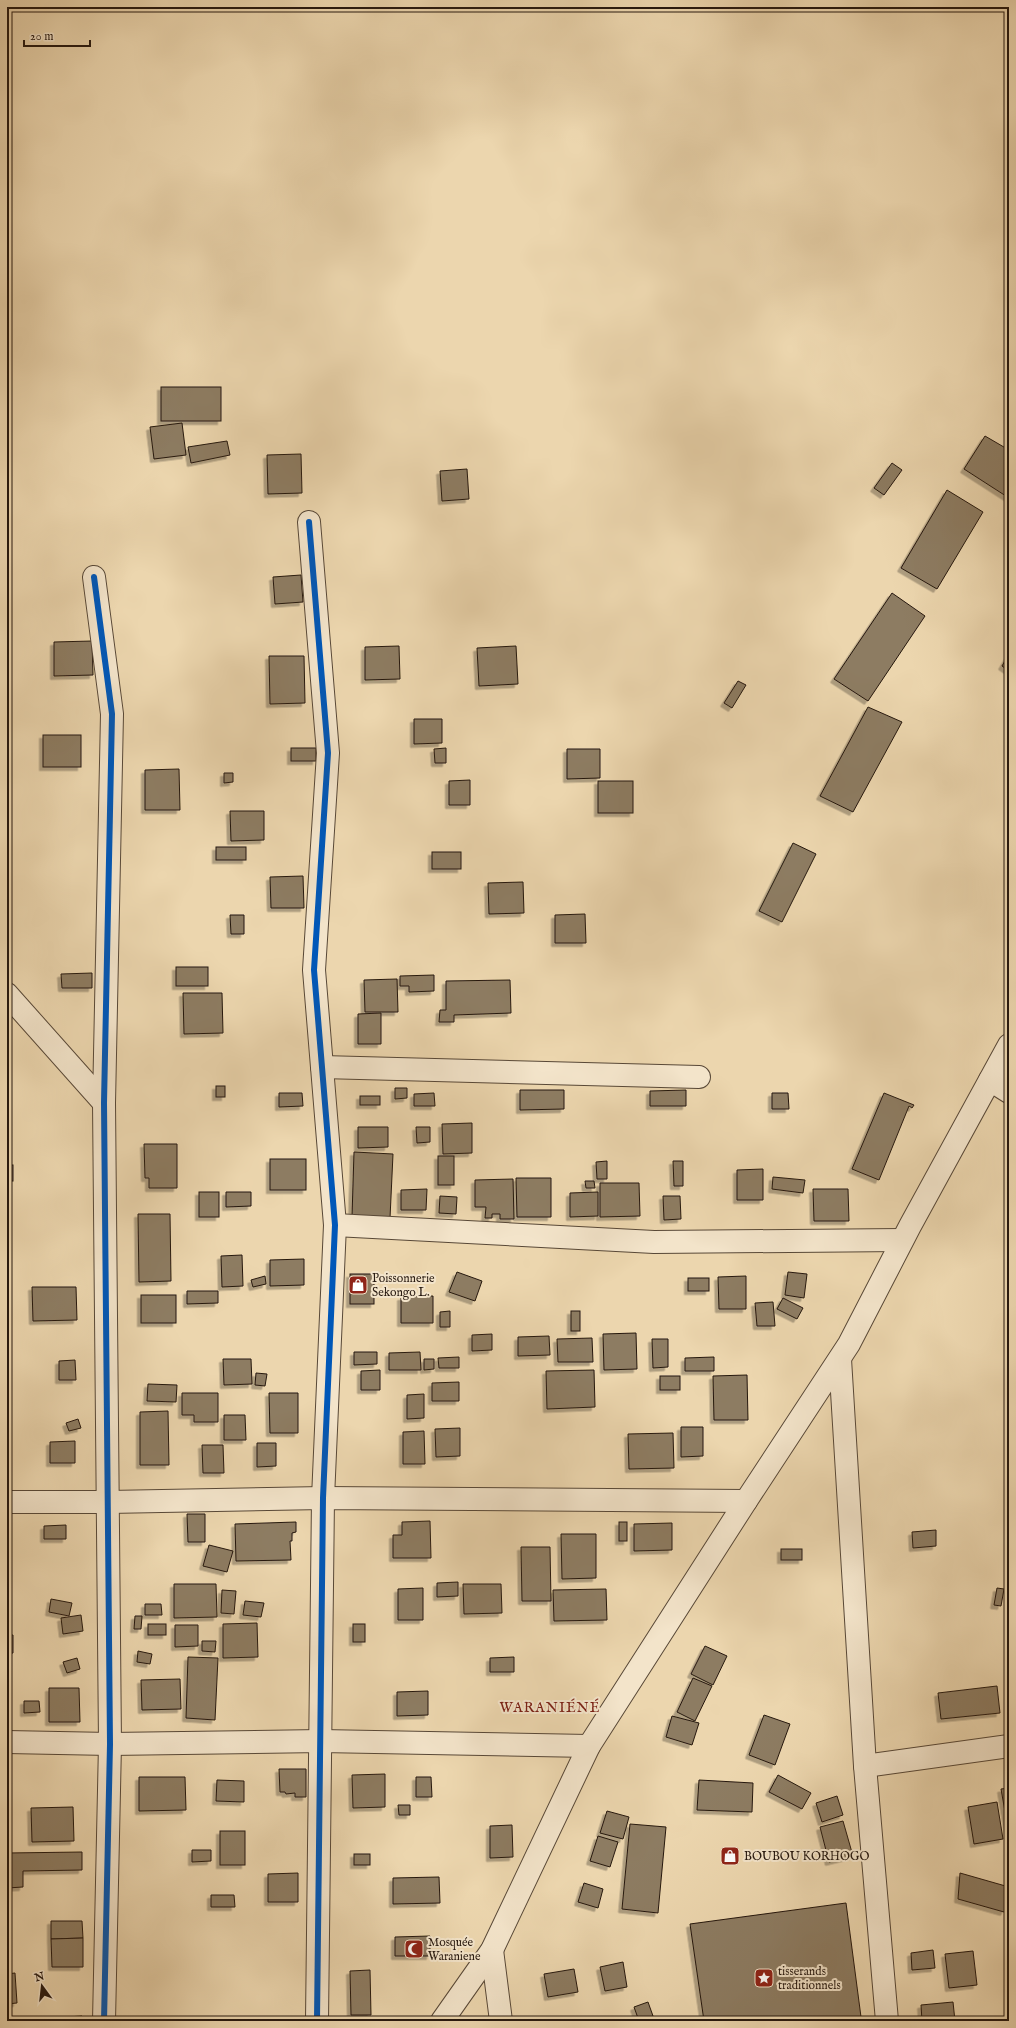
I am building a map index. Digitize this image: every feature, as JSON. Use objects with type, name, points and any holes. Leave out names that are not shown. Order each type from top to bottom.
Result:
[{"type":"street","points":[[309,522],[328,753],[314,970],[335,1225],[323,1498],[321,1741],[316,2021]]},
{"type":"street","points":[[94,577],[112,714],[104,1103],[110,1744],[104,2021]]},
{"type":"street","points":[[7,994],[104,1103]]},
{"type":"street","points":[[442,2021],[492,1950],[589,1746],[746,1500],[840,1359],[902,1240],[1009,1045]]},
{"type":"street","points":[[322,1067],[699,1077]]},
{"type":"street","points":[[990,1080],[1009,1092]]},
{"type":"street","points":[[335,1225],[654,1242],[902,1240]]},
{"type":"street","points":[[840,1359],[865,1766],[887,2021]]},
{"type":"street","points":[[7,1502],[108,1502],[323,1498],[746,1500]]},
{"type":"street","points":[[7,1742],[110,1744],[321,1741],[589,1746]]},
{"type":"street","points":[[865,1766],[1009,1746]]},
{"type":"street","points":[[492,1950],[501,2021]]},
{"type":"building","points":[[161,387],[221,387],[221,421],[161,421]]},
{"type":"building","points":[[182,423],[186,455],[154,459],[150,427]]},
{"type":"building","points":[[985,436],[1009,450],[1009,498],[964,469]]},
{"type":"building","points":[[227,441],[230,455],[191,463],[188,447]]},
{"type":"building","points":[[301,454],[302,493],[268,494],[267,455]]},
{"type":"building","points":[[892,463],[902,470],[884,495],[874,488]]},
{"type":"building","points":[[467,469],[469,499],[442,501],[440,471]]},
{"type":"building","points":[[947,490],[983,512],[937,589],[901,568]]},
{"type":"building","points":[[301,575],[303,602],[275,604],[273,577]]},
{"type":"building","points":[[892,593],[925,616],[868,701],[834,679]]},
{"type":"building","points":[[92,641],[93,675],[54,676],[54,642]]},
{"type":"building","points":[[399,646],[400,679],[365,680],[365,647]]},
{"type":"building","points":[[516,646],[518,684],[479,686],[477,648]]},
{"type":"building","points":[[1009,654],[1009,671],[1002,666]]},
{"type":"building","points":[[269,656],[304,656],[305,703],[270,704]]},
{"type":"building","points":[[738,681],[746,685],[732,708],[724,703]]},
{"type":"building","points":[[868,707],[902,722],[853,812],[820,796]]},
{"type":"building","points":[[414,719],[442,719],[442,743],[414,744]]},
{"type":"building","points":[[43,735],[81,735],[81,767],[43,767]]},
{"type":"building","points":[[291,748],[316,748],[316,761],[291,761]]},
{"type":"building","points":[[446,748],[446,763],[435,763],[434,749]]},
{"type":"building","points":[[567,749],[600,749],[600,778],[567,779]]},
{"type":"building","points":[[179,769],[180,810],[145,810],[145,770]]},
{"type":"building","points":[[224,773],[233,773],[233,782],[224,783]]},
{"type":"building","points":[[470,780],[470,805],[449,805],[449,781]]},
{"type":"building","points":[[598,781],[633,781],[633,813],[598,813]]},
{"type":"building","points":[[230,811],[264,811],[264,840],[231,841]]},
{"type":"building","points":[[793,843],[816,854],[782,922],[759,911]]},
{"type":"building","points":[[216,847],[246,847],[246,860],[216,860]]},
{"type":"building","points":[[432,852],[461,852],[461,869],[432,869]]},
{"type":"building","points":[[303,876],[304,908],[271,908],[270,877]]},
{"type":"building","points":[[523,882],[524,913],[489,914],[488,883]]},
{"type":"building","points":[[585,914],[586,943],[555,943],[555,915]]},
{"type":"building","points":[[230,915],[244,915],[244,934],[231,934]]},
{"type":"building","points":[[176,967],[208,967],[208,986],[176,986]]},
{"type":"building","points":[[92,973],[92,988],[62,988],[61,974]]},
{"type":"building","points":[[434,975],[434,991],[409,992],[409,986],[400,986],[400,976]]},
{"type":"building","points":[[397,979],[398,1012],[365,1012],[364,980]]},
{"type":"building","points":[[510,980],[511,1013],[454,1015],[454,1022],[439,1022],[440,1010],[446,1010],[446,981]]},
{"type":"building","points":[[183,993],[222,993],[223,1033],[184,1034]]},
{"type":"building","points":[[381,1013],[381,1044],[358,1044],[358,1014]]},
{"type":"building","points":[[216,1086],[225,1086],[225,1097],[216,1097]]},
{"type":"building","points":[[395,1088],[407,1088],[407,1098],[395,1099]]},
{"type":"building","points":[[520,1090],[564,1090],[564,1109],[520,1110]]},
{"type":"building","points":[[686,1090],[686,1106],[650,1106],[650,1091]]},
{"type":"building","points":[[279,1093],[302,1093],[303,1106],[279,1107]]},
{"type":"building","points":[[434,1093],[435,1106],[414,1106],[414,1094]]},
{"type":"building","points":[[772,1093],[788,1093],[789,1109],[772,1109]]},
{"type":"building","points":[[884,1093],[914,1105],[912,1108],[909,1106],[879,1180],[852,1169]]},
{"type":"building","points":[[360,1096],[380,1096],[380,1105],[360,1105]]},
{"type":"building","points":[[472,1123],[472,1153],[443,1154],[442,1124]]},
{"type":"building","points":[[358,1127],[388,1127],[388,1147],[358,1148]]},
{"type":"building","points":[[416,1127],[430,1127],[430,1142],[417,1143]]},
{"type":"building","points":[[144,1144],[177,1144],[177,1188],[149,1188],[149,1178],[145,1178]]},
{"type":"building","points":[[354,1152],[393,1154],[390,1218],[352,1217]]},
{"type":"building","points":[[438,1156],[454,1156],[454,1185],[438,1185]]},
{"type":"building","points":[[270,1159],[306,1159],[306,1190],[270,1190]]},
{"type":"building","points":[[607,1161],[607,1179],[597,1179],[596,1162]]},
{"type":"building","points":[[673,1161],[683,1161],[683,1186],[674,1186]]},
{"type":"building","points":[[7,1165],[13,1165],[13,1181],[7,1181]]},
{"type":"building","points":[[763,1169],[763,1200],[737,1200],[737,1170]]},
{"type":"building","points":[[773,1177],[805,1180],[803,1193],[772,1189]]},
{"type":"building","points":[[516,1178],[551,1178],[551,1217],[517,1217]]},
{"type":"building","points":[[513,1179],[514,1219],[500,1219],[500,1214],[492,1214],[492,1218],[485,1218],[486,1207],[475,1207],[475,1180]]},
{"type":"building","points":[[585,1181],[594,1181],[595,1188],[586,1188]]},
{"type":"building","points":[[600,1183],[639,1183],[640,1216],[600,1217]]},
{"type":"building","points":[[427,1189],[426,1210],[401,1210],[401,1190]]},
{"type":"building","points":[[813,1189],[848,1189],[849,1221],[814,1221]]},
{"type":"building","points":[[8,1192],[9,1223],[7,1223],[7,1193]]},
{"type":"building","points":[[199,1192],[219,1192],[219,1217],[199,1217]]},
{"type":"building","points":[[226,1192],[251,1192],[251,1206],[226,1207]]},
{"type":"building","points":[[598,1192],[598,1216],[570,1217],[570,1193]]},
{"type":"building","points":[[440,1196],[457,1197],[456,1214],[439,1213]]},
{"type":"building","points":[[663,1196],[680,1196],[681,1219],[664,1220]]},
{"type":"building","points":[[138,1214],[170,1214],[171,1281],[139,1282]]},
{"type":"building","points":[[242,1255],[243,1286],[222,1287],[221,1256]]},
{"type":"building","points":[[304,1259],[304,1285],[270,1286],[270,1260]]},
{"type":"building","points":[[457,1272],[482,1281],[475,1301],[449,1292]]},
{"type":"building","points":[[788,1272],[807,1274],[804,1298],[785,1295]]},
{"type":"building","points":[[350,1274],[374,1274],[374,1304],[350,1304]]},
{"type":"building","points":[[265,1276],[266,1284],[253,1287],[251,1280]]},
{"type":"building","points":[[746,1276],[746,1309],[719,1309],[718,1277]]},
{"type":"building","points":[[688,1278],[709,1278],[709,1291],[688,1291]]},
{"type":"building","points":[[32,1287],[76,1287],[77,1320],[33,1321]]},
{"type":"building","points":[[187,1291],[218,1291],[218,1303],[187,1304]]},
{"type":"building","points":[[141,1295],[176,1295],[176,1323],[141,1323]]},
{"type":"building","points":[[433,1296],[433,1323],[401,1323],[401,1297]]},
{"type":"building","points":[[783,1298],[803,1308],[797,1319],[777,1309]]},
{"type":"building","points":[[773,1302],[775,1326],[757,1326],[755,1303]]},
{"type":"building","points":[[450,1311],[450,1327],[440,1327],[440,1312]]},
{"type":"building","points":[[571,1311],[580,1311],[580,1331],[571,1331]]},
{"type":"building","points":[[636,1333],[637,1369],[604,1370],[603,1334]]},
{"type":"building","points":[[492,1334],[492,1350],[472,1351],[472,1335]]},
{"type":"building","points":[[549,1336],[550,1355],[518,1356],[518,1337]]},
{"type":"building","points":[[592,1338],[593,1362],[558,1362],[557,1339]]},
{"type":"building","points":[[652,1339],[668,1339],[668,1367],[653,1368]]},
{"type":"building","points":[[354,1352],[377,1352],[377,1364],[354,1365]]},
{"type":"building","points":[[420,1352],[421,1370],[389,1370],[389,1353]]},
{"type":"building","points":[[459,1357],[459,1368],[439,1368],[438,1358]]},
{"type":"building","points":[[714,1357],[714,1371],[685,1371],[685,1358]]},
{"type":"building","points":[[223,1359],[251,1359],[252,1384],[224,1385]]},
{"type":"building","points":[[424,1359],[434,1359],[434,1369],[424,1370]]},
{"type":"building","points":[[75,1360],[76,1380],[59,1380],[59,1361]]},
{"type":"building","points":[[380,1370],[380,1390],[361,1390],[361,1371]]},
{"type":"building","points":[[594,1370],[595,1407],[547,1409],[546,1371]]},
{"type":"building","points":[[256,1373],[267,1374],[265,1386],[255,1385]]},
{"type":"building","points":[[747,1375],[748,1420],[714,1420],[713,1376]]},
{"type":"building","points":[[660,1376],[680,1376],[680,1390],[660,1390]]},
{"type":"building","points":[[459,1382],[459,1401],[432,1401],[432,1383]]},
{"type":"building","points":[[148,1384],[177,1385],[176,1402],[147,1401]]},
{"type":"building","points":[[182,1393],[218,1393],[218,1422],[194,1422],[194,1415],[182,1415]]},
{"type":"building","points":[[269,1393],[298,1393],[298,1433],[270,1433]]},
{"type":"building","points":[[424,1394],[424,1418],[407,1419],[407,1395]]},
{"type":"building","points":[[168,1411],[169,1465],[140,1465],[140,1412]]},
{"type":"building","points":[[224,1415],[245,1415],[246,1440],[224,1440]]},
{"type":"building","points":[[78,1419],[81,1428],[69,1431],[66,1423]]},
{"type":"building","points":[[681,1427],[703,1427],[703,1456],[681,1457]]},
{"type":"building","points":[[460,1428],[460,1456],[436,1457],[435,1429]]},
{"type":"building","points":[[424,1431],[425,1464],[403,1464],[403,1432]]},
{"type":"building","points":[[673,1433],[674,1468],[629,1469],[628,1434]]},
{"type":"building","points":[[75,1441],[75,1463],[50,1463],[50,1442]]},
{"type":"building","points":[[257,1443],[276,1443],[276,1466],[257,1467]]},
{"type":"building","points":[[202,1445],[223,1445],[224,1473],[203,1473]]},
{"type":"building","points":[[187,1514],[205,1514],[205,1542],[188,1542]]},
{"type":"building","points":[[430,1521],[431,1558],[393,1558],[393,1535],[402,1535],[402,1522]]},
{"type":"building","points":[[296,1522],[296,1532],[292,1533],[292,1541],[290,1541],[291,1560],[236,1561],[235,1524]]},
{"type":"building","points":[[619,1522],[627,1522],[627,1541],[619,1541]]},
{"type":"building","points":[[672,1523],[672,1550],[634,1551],[634,1524]]},
{"type":"building","points":[[66,1525],[66,1539],[44,1539],[44,1526]]},
{"type":"building","points":[[936,1530],[936,1546],[913,1548],[912,1532]]},
{"type":"building","points":[[561,1534],[596,1534],[596,1578],[562,1579]]},
{"type":"building","points":[[209,1545],[233,1551],[227,1572],[203,1566]]},
{"type":"building","points":[[521,1547],[550,1547],[551,1601],[522,1601]]},
{"type":"building","points":[[781,1549],[802,1549],[802,1560],[781,1560]]},
{"type":"building","points":[[458,1582],[458,1596],[437,1597],[437,1583]]},
{"type":"building","points":[[174,1584],[216,1584],[217,1617],[174,1618]]},
{"type":"building","points":[[463,1584],[501,1584],[502,1613],[464,1614]]},
{"type":"building","points":[[423,1588],[423,1620],[398,1620],[398,1589]]},
{"type":"building","points":[[997,1588],[1004,1589],[1001,1606],[994,1605]]},
{"type":"building","points":[[606,1589],[607,1620],[554,1621],[553,1590]]},
{"type":"building","points":[[222,1590],[236,1591],[234,1614],[221,1613]]},
{"type":"building","points":[[51,1599],[72,1603],[69,1616],[49,1612]]},
{"type":"building","points":[[245,1601],[264,1603],[261,1617],[243,1615]]},
{"type":"building","points":[[145,1604],[161,1604],[162,1615],[145,1615]]},
{"type":"building","points":[[81,1615],[83,1631],[63,1634],[61,1618]]},
{"type":"building","points":[[135,1616],[142,1616],[141,1629],[134,1629]]},
{"type":"building","points":[[257,1623],[258,1657],[223,1658],[223,1624]]},
{"type":"building","points":[[148,1624],[166,1624],[166,1635],[148,1635]]},
{"type":"building","points":[[353,1624],[365,1624],[365,1642],[353,1642]]},
{"type":"building","points":[[175,1625],[198,1625],[198,1646],[175,1647]]},
{"type":"building","points":[[7,1635],[13,1635],[13,1653],[7,1654]]},
{"type":"building","points":[[202,1641],[216,1641],[215,1652],[202,1651]]},
{"type":"building","points":[[705,1646],[727,1656],[713,1685],[691,1674]]},
{"type":"building","points":[[138,1651],[152,1654],[150,1664],[137,1662]]},
{"type":"building","points":[[188,1657],[218,1658],[215,1720],[186,1718]]},
{"type":"building","points":[[514,1657],[514,1672],[490,1672],[490,1658]]},
{"type":"building","points":[[77,1658],[80,1669],[67,1673],[63,1662]]},
{"type":"building","points":[[693,1678],[712,1686],[695,1721],[677,1712]]},
{"type":"building","points":[[180,1679],[181,1709],[142,1710],[141,1680]]},
{"type":"building","points":[[997,1686],[1000,1713],[941,1719],[938,1693]]},
{"type":"building","points":[[49,1688],[79,1688],[80,1722],[49,1722]]},
{"type":"building","points":[[428,1691],[428,1715],[397,1716],[397,1692]]},
{"type":"building","points":[[24,1701],[39,1701],[40,1712],[24,1713]]},
{"type":"building","points":[[764,1715],[790,1724],[775,1765],[749,1755]]},
{"type":"building","points":[[672,1716],[699,1723],[692,1745],[666,1737]]},
{"type":"building","points":[[279,1769],[306,1769],[306,1797],[295,1797],[295,1793],[286,1794],[285,1792],[280,1792]]},
{"type":"building","points":[[385,1774],[385,1807],[353,1808],[352,1775]]},
{"type":"building","points":[[778,1775],[811,1793],[802,1809],[769,1792]]},
{"type":"building","points":[[139,1777],[185,1777],[186,1810],[139,1811]]},
{"type":"building","points":[[416,1777],[431,1777],[432,1797],[416,1797]]},
{"type":"building","points":[[217,1780],[244,1781],[244,1802],[216,1801]]},
{"type":"building","points":[[699,1780],[753,1783],[752,1812],[697,1810]]},
{"type":"building","points":[[1009,1788],[1009,1834],[1001,1789]]},
{"type":"building","points":[[837,1796],[843,1815],[822,1822],[816,1803]]},
{"type":"building","points":[[997,1802],[1003,1839],[974,1844],[968,1807]]},
{"type":"building","points":[[398,1805],[410,1805],[410,1815],[399,1815]]},
{"type":"building","points":[[73,1807],[74,1841],[32,1842],[31,1808]]},
{"type":"building","points":[[607,1811],[629,1817],[623,1839],[600,1833]]},
{"type":"building","points":[[843,1821],[853,1856],[829,1862],[820,1827]]},
{"type":"building","points":[[630,1824],[666,1827],[658,1913],[622,1909]]},
{"type":"building","points":[[512,1825],[513,1857],[490,1858],[490,1826]]},
{"type":"building","points":[[220,1831],[245,1831],[245,1865],[220,1865]]},
{"type":"building","points":[[598,1836],[618,1842],[610,1867],[590,1861]]},
{"type":"building","points":[[192,1850],[211,1850],[211,1861],[192,1862]]},
{"type":"building","points":[[82,1852],[82,1870],[23,1871],[23,1887],[7,1888],[7,1853]]},
{"type":"building","points":[[354,1854],[370,1854],[370,1865],[354,1865]]},
{"type":"building","points":[[298,1873],[298,1902],[268,1902],[268,1874]]},
{"type":"building","points":[[960,1873],[1009,1887],[1009,1901],[1004,1912],[958,1899]]},
{"type":"building","points":[[439,1877],[440,1903],[393,1904],[393,1878]]},
{"type":"building","points":[[584,1883],[603,1889],[598,1908],[578,1902]]},
{"type":"building","points":[[211,1895],[234,1895],[235,1907],[211,1907]]},
{"type":"building","points":[[846,1903],[861,2017],[832,2021],[704,2021],[690,1924]]},
{"type":"building","points":[[51,1921],[82,1921],[83,1938],[51,1939]]},
{"type":"building","points":[[430,1936],[430,1956],[395,1956],[395,1937]]},
{"type":"building","points":[[83,1938],[83,1967],[52,1967],[51,1939]]},
{"type":"building","points":[[933,1950],[935,1968],[912,1970],[911,1953]]},
{"type":"building","points":[[973,1951],[977,1985],[949,1988],[945,1954]]},
{"type":"building","points":[[623,1962],[627,1987],[605,1991],[600,1967]]},
{"type":"building","points":[[574,1969],[578,1992],[548,1997],[544,1974]]},
{"type":"building","points":[[370,1970],[371,2015],[351,2015],[350,1971]]},
{"type":"building","points":[[15,1973],[17,2003],[7,2004],[7,1974]]},
{"type":"building","points":[[648,2002],[653,2016],[639,2021],[634,2007]]},
{"type":"building","points":[[953,2002],[955,2021],[922,2021],[921,2005]]},
{"type":"building","points":[[82,2016],[82,2021],[66,2021],[66,2017]]},
{"type":"building","points":[[348,2019],[390,2019],[390,2021],[348,2021]]},
{"type":"cycle path","points":[[309,522],[328,753],[314,970],[335,1225],[323,1498],[317,2021]]},
{"type":"cycle path","points":[[94,577],[112,714],[104,1103],[110,1744],[104,2021]]},
{"type":"place","name":"Poissonnerie Sekongo L.","points":[[358,1285]]},
{"type":"place","name":"BOUBOU KORHOGO","points":[[730,1856]]},
{"type":"place","name":"Mosquée Waraniene","points":[[414,1949]]},
{"type":"place","name":"tisserands traditionnels","points":[[764,1978]]},
{"type":"district","name":"WARANIÉNÉ","points":[[550,1708]]}]
